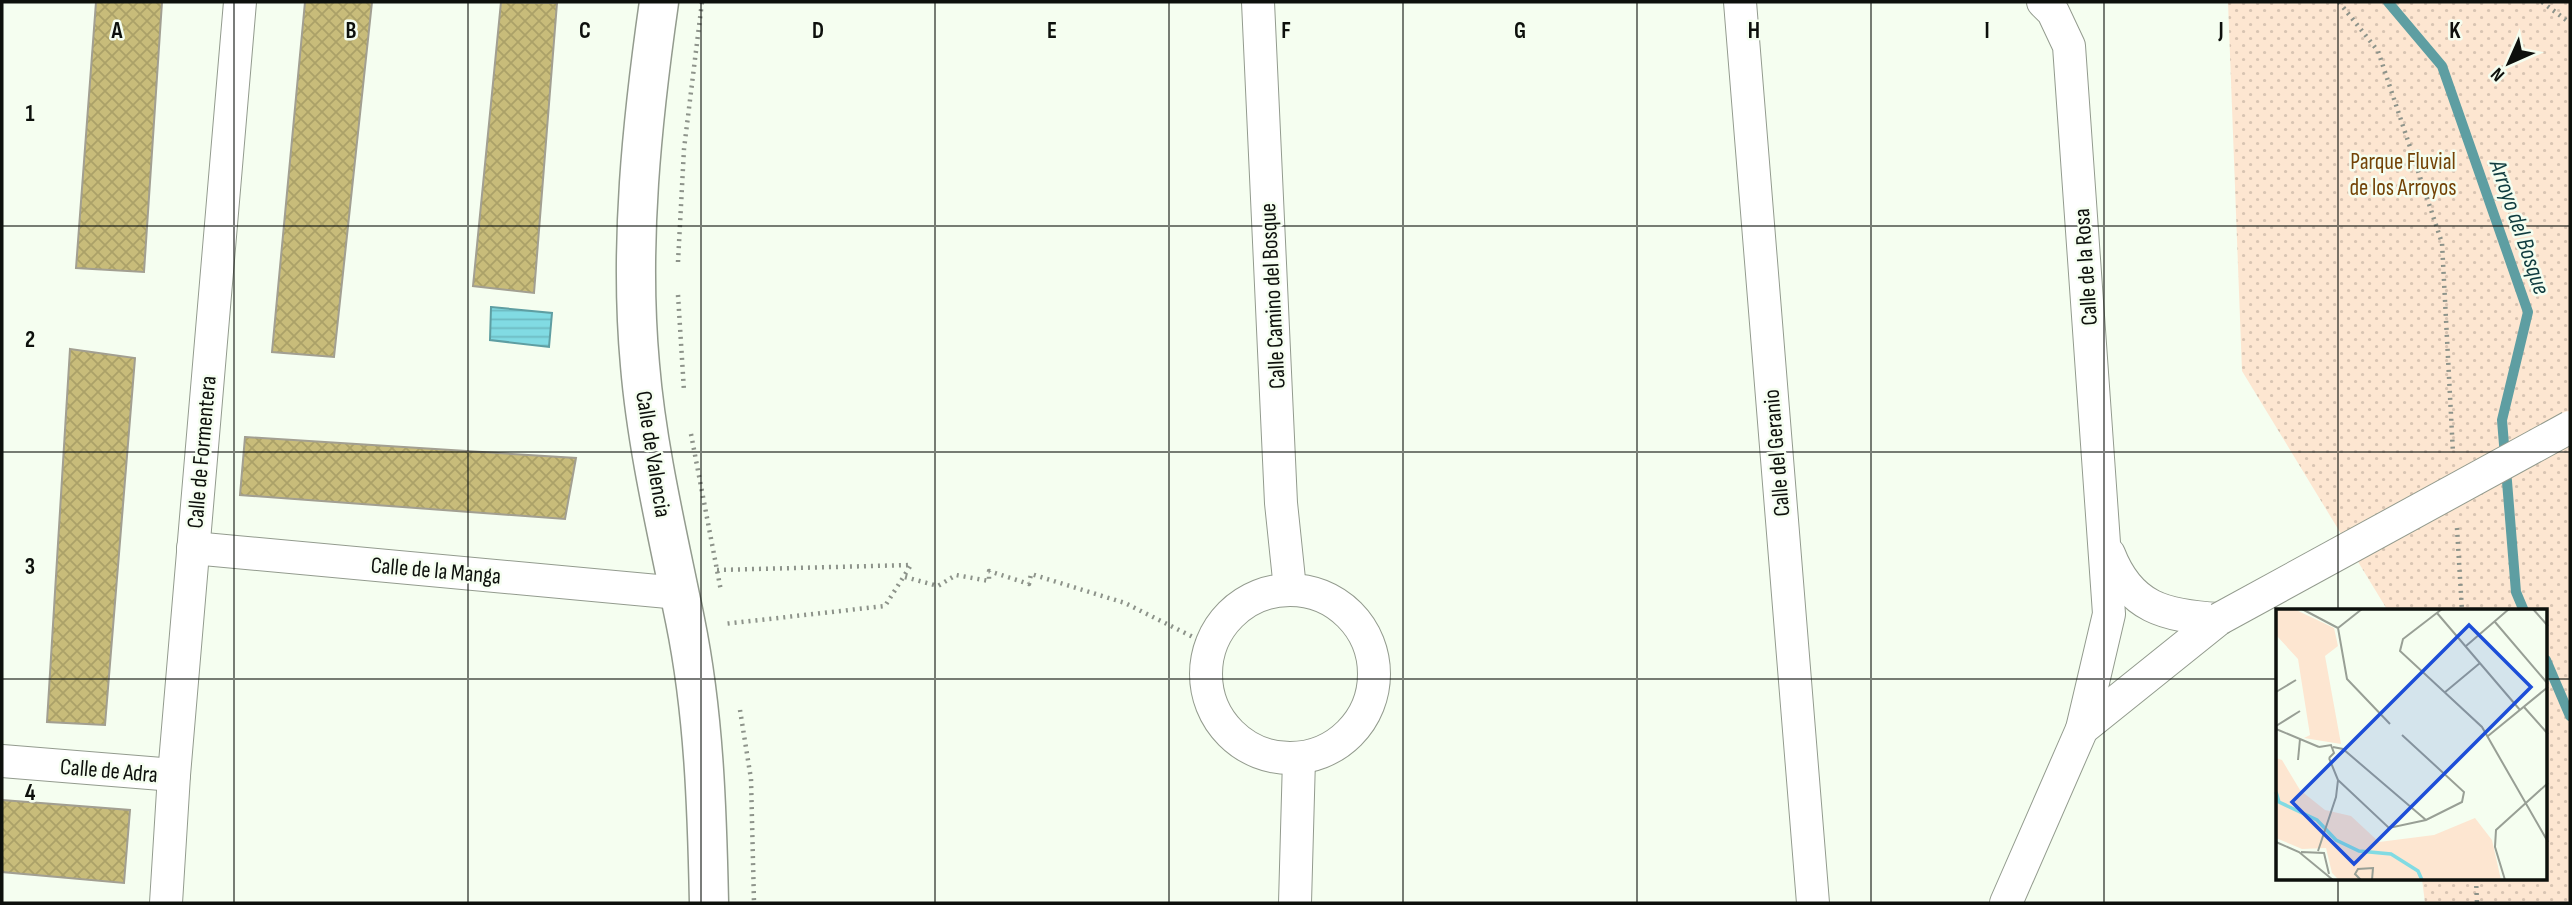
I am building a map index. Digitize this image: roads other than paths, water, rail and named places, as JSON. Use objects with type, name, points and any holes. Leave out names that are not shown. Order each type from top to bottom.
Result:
[{"type":"street","name":"Calle de Formentera","points":[[166,903],[174,775],[240,2]]},
{"type":"street","name":"Calle de Valencia","points":[[659,2],[649,70],[636,237],[640,365],[705,765],[709,903]]},
{"type":"street","name":"Calle Camino del Bosque","points":[[1258,2],[1281,503],[1290,589]]},
{"type":"street","name":"Calle del Geranio","points":[[1740,2],[1813,903]]},
{"type":"street","name":"Calle de la Rosa","points":[[2006,903],[2082,729],[2109,614],[2069,46],[2053,12],[2043,2]]},
{"type":"street","points":[[2082,729],[2219,619],[2570,427]]},
{"type":"street","name":"Calle de la Rosa","points":[[2104,540],[2119,579],[2137,597],[2178,617],[2219,619]]},
{"type":"street","name":"Calle de la Manga","points":[[193,548],[679,594]]},
{"type":"street","points":[[1290,589],[1314,593],[1336,603],[1349,614],[1367,638],[1374,666],[1368,708],[1352,733],[1329,750],[1299,759],[1282,759],[1253,751],[1232,737],[1210,704],[1205,675],[1209,646],[1221,623],[1242,603],[1270,592],[1290,589]]},
{"type":"street","points":[[1295,903],[1299,759]]},
{"type":"street","name":"Calle de Adra","points":[[2,761],[174,775]]},
{"type":"water","points":[[491,307],[552,313],[549,347],[490,340]]},
{"type":"waterway","name":"Arroyo del Bosque","points":[[2388,2],[2442,66],[2528,312],[2502,420],[2516,592],[2523,609]]},
{"type":"waterway","name":"Arroyo del Bosque","points":[[2548,665],[2570,716]]},
{"type":"park label","name":"Parque Fluvial de los Arroyos","points":[[2403,174]]}]
